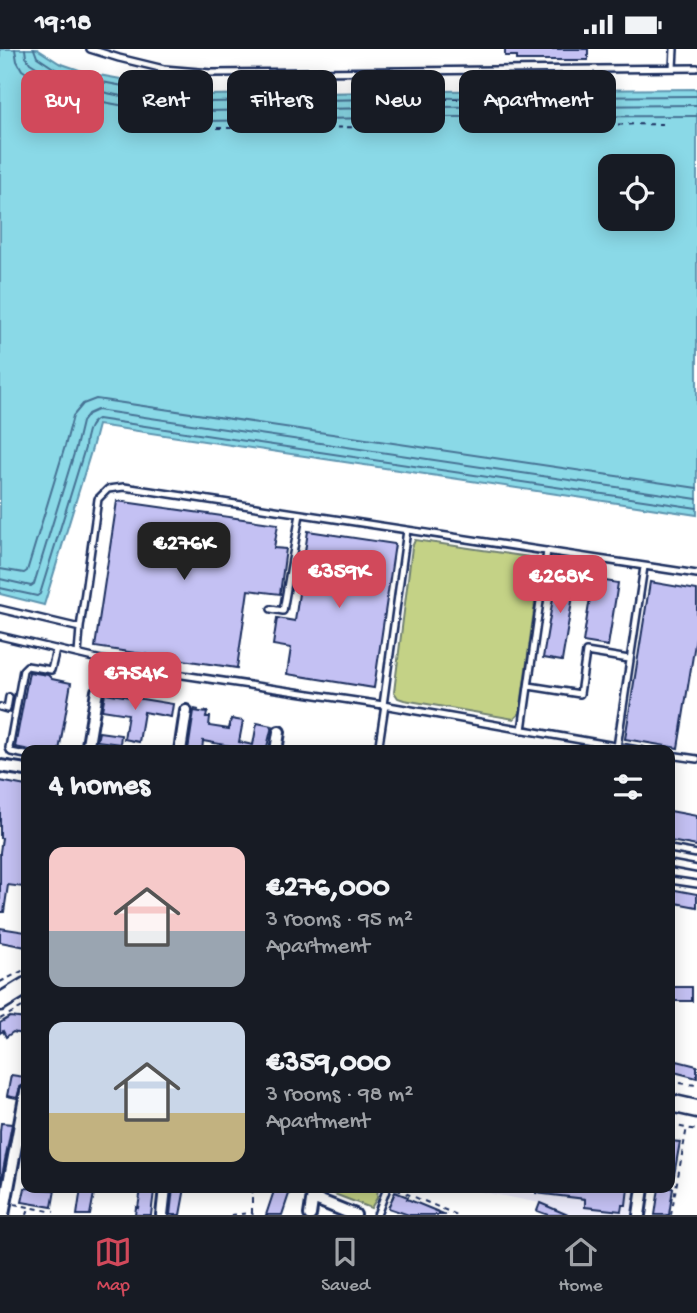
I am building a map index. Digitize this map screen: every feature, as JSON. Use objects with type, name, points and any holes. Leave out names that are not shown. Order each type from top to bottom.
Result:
[{"type":"main road","points":[[2,988],[21,986]]},
{"type":"main road","points":[[0,1002],[21,988]]},
{"type":"main road","points":[[675,1104],[697,1109]]},
{"type":"street","points":[[88,745],[97,691]]},
{"type":"street","points":[[181,745],[186,711]]},
{"type":"street","points":[[277,745],[279,732]]},
{"type":"street","points":[[0,766],[21,770]]},
{"type":"street","points":[[4,1215],[21,1119]]},
{"type":"street","points":[[162,1215],[164,1193]]},
{"type":"street","points":[[310,1215],[314,1193],[355,1215]]},
{"type":"street","points":[[639,1215],[642,1193]]},
{"type":"lane","points":[[90,49],[164,69],[211,73],[459,71]]},
{"type":"lane","points":[[673,68],[674,49]]},
{"type":"lane","points":[[567,70],[697,68]]},
{"type":"lane","points":[[78,655],[98,499],[108,489],[124,487],[697,574]]},
{"type":"lane","points":[[271,609],[283,611],[300,514]]},
{"type":"lane","points":[[379,745],[407,530]]},
{"type":"lane","points":[[523,730],[547,551]]},
{"type":"lane","points":[[617,745],[644,566]]},
{"type":"lane","points":[[0,610],[80,628]]},
{"type":"lane","points":[[0,636],[78,655],[176,674],[384,705],[606,745]]},
{"type":"lane","points":[[21,754],[11,752],[9,748],[23,670],[27,666],[51,670],[56,650]]},
{"type":"lane","points":[[529,686],[580,694],[586,652],[629,659]]},
{"type":"lane","points":[[97,691],[102,660]]},
{"type":"lane","points":[[0,708],[7,709],[9,697]]},
{"type":"lane","points":[[675,756],[697,759]]},
{"type":"lane","points":[[675,850],[697,854]]},
{"type":"lane","points":[[675,865],[697,869]]},
{"type":"lane","points":[[675,881],[697,884]]},
{"type":"lane","points":[[377,1215],[385,1193]]},
{"type":"path","points":[[616,125],[669,124]]},
{"type":"path","points":[[217,128],[227,128]]},
{"type":"path","points":[[186,711],[194,709],[212,713]]},
{"type":"path","points":[[0,980],[2,988],[21,973]]},
{"type":"path","points":[[0,1019],[21,1008]]},
{"type":"path","points":[[675,1082],[697,1086]]},
{"type":"path","points":[[675,1126],[697,1130]]},
{"type":"path","points":[[671,1215],[687,1127]]},
{"type":"path","points":[[231,1215],[253,1214],[252,1193]]},
{"type":"path","points":[[405,1193],[457,1215]]},
{"type":"path","points":[[6,1201],[54,1212]]},
{"type":"path","points":[[27,1215],[29,1207]]},
{"type":"shaded area","points":[[488,1193],[635,1193],[633,1215],[569,1215],[540,1203]]},
{"type":"green space","points":[[415,540],[536,558],[540,567],[520,713],[514,719],[404,700],[398,698],[394,692]]},
{"type":"green space","points":[[332,1193],[378,1193],[371,1208]]},
{"type":"water","points":[[0,49],[37,49],[59,63],[79,70],[21,70],[21,133],[104,133],[104,76],[118,78],[118,133],[213,133],[213,95],[227,95],[227,133],[337,133],[337,93],[351,92],[351,133],[445,133],[445,91],[459,91],[459,133],[616,133],[616,90],[697,89],[697,515],[98,425],[44,605],[0,594]]},
{"type":"building","points":[[505,49],[588,49],[588,60],[517,60],[517,56],[505,56]]},
{"type":"building","points":[[117,501],[278,524],[274,548],[286,549],[280,594],[248,590],[237,668],[95,647]]},
{"type":"building","points":[[308,531],[395,544],[374,688],[287,674],[291,648],[273,645],[277,618],[295,621]]},
{"type":"building","points":[[558,568],[577,572],[562,661],[543,658]]},
{"type":"building","points":[[593,579],[618,583],[608,646],[583,642]]},
{"type":"building","points":[[650,582],[697,590],[697,631],[678,748],[675,745],[625,739]]},
{"type":"building","points":[[29,672],[71,683],[60,745],[15,747]]},
{"type":"building","points":[[105,693],[173,704],[171,717],[144,712],[139,742],[124,739],[128,714],[102,710]]},
{"type":"building","points":[[194,711],[207,713],[206,717],[210,717],[209,726],[229,729],[231,719],[243,721],[239,742],[253,745],[225,745],[203,741],[203,745],[189,745]]},
{"type":"building","points":[[257,723],[272,726],[267,745],[253,745]]},
{"type":"building","points":[[99,732],[121,735],[120,744],[97,741]]},
{"type":"building","points":[[0,781],[21,785],[21,887],[8,885],[4,912],[0,912]]},
{"type":"building","points":[[675,812],[697,816],[697,846],[675,842]]},
{"type":"building","points":[[675,890],[697,894],[697,907],[675,903]]},
{"type":"building","points":[[0,928],[21,931],[21,946],[0,942]]},
{"type":"building","points":[[675,987],[692,987],[692,1001],[675,1001]]},
{"type":"building","points":[[10,1017],[21,1018],[21,1034],[13,1032],[6,1037],[3,1031],[0,1033],[0,1023]]},
{"type":"building","points":[[677,1061],[697,1066],[697,1078],[675,1072]]},
{"type":"building","points":[[11,1075],[21,1076],[17,1098],[7,1096]]},
{"type":"building","points":[[1,1123],[12,1124],[0,1186],[0,1131]]},
{"type":"building","points":[[675,1142],[680,1142],[675,1170]]},
{"type":"building","points":[[24,1193],[54,1193],[52,1207],[22,1202]]},
{"type":"building","points":[[80,1193],[94,1193],[90,1215],[77,1215]]},
{"type":"building","points":[[140,1193],[154,1193],[151,1215],[135,1215],[136,1207],[138,1208]]},
{"type":"building","points":[[172,1193],[184,1193],[180,1215],[170,1215]]},
{"type":"building","points":[[273,1193],[289,1193],[282,1215],[266,1215]]},
{"type":"building","points":[[395,1193],[398,1193],[446,1215],[409,1215],[388,1208]]},
{"type":"building","points":[[536,1193],[627,1193],[626,1205],[622,1205],[621,1211],[585,1207],[585,1199]]},
{"type":"building","points":[[658,1193],[672,1193],[669,1215],[655,1215]]},
{"type":"building","points":[[540,1203],[568,1215],[548,1215],[537,1211]]}]
